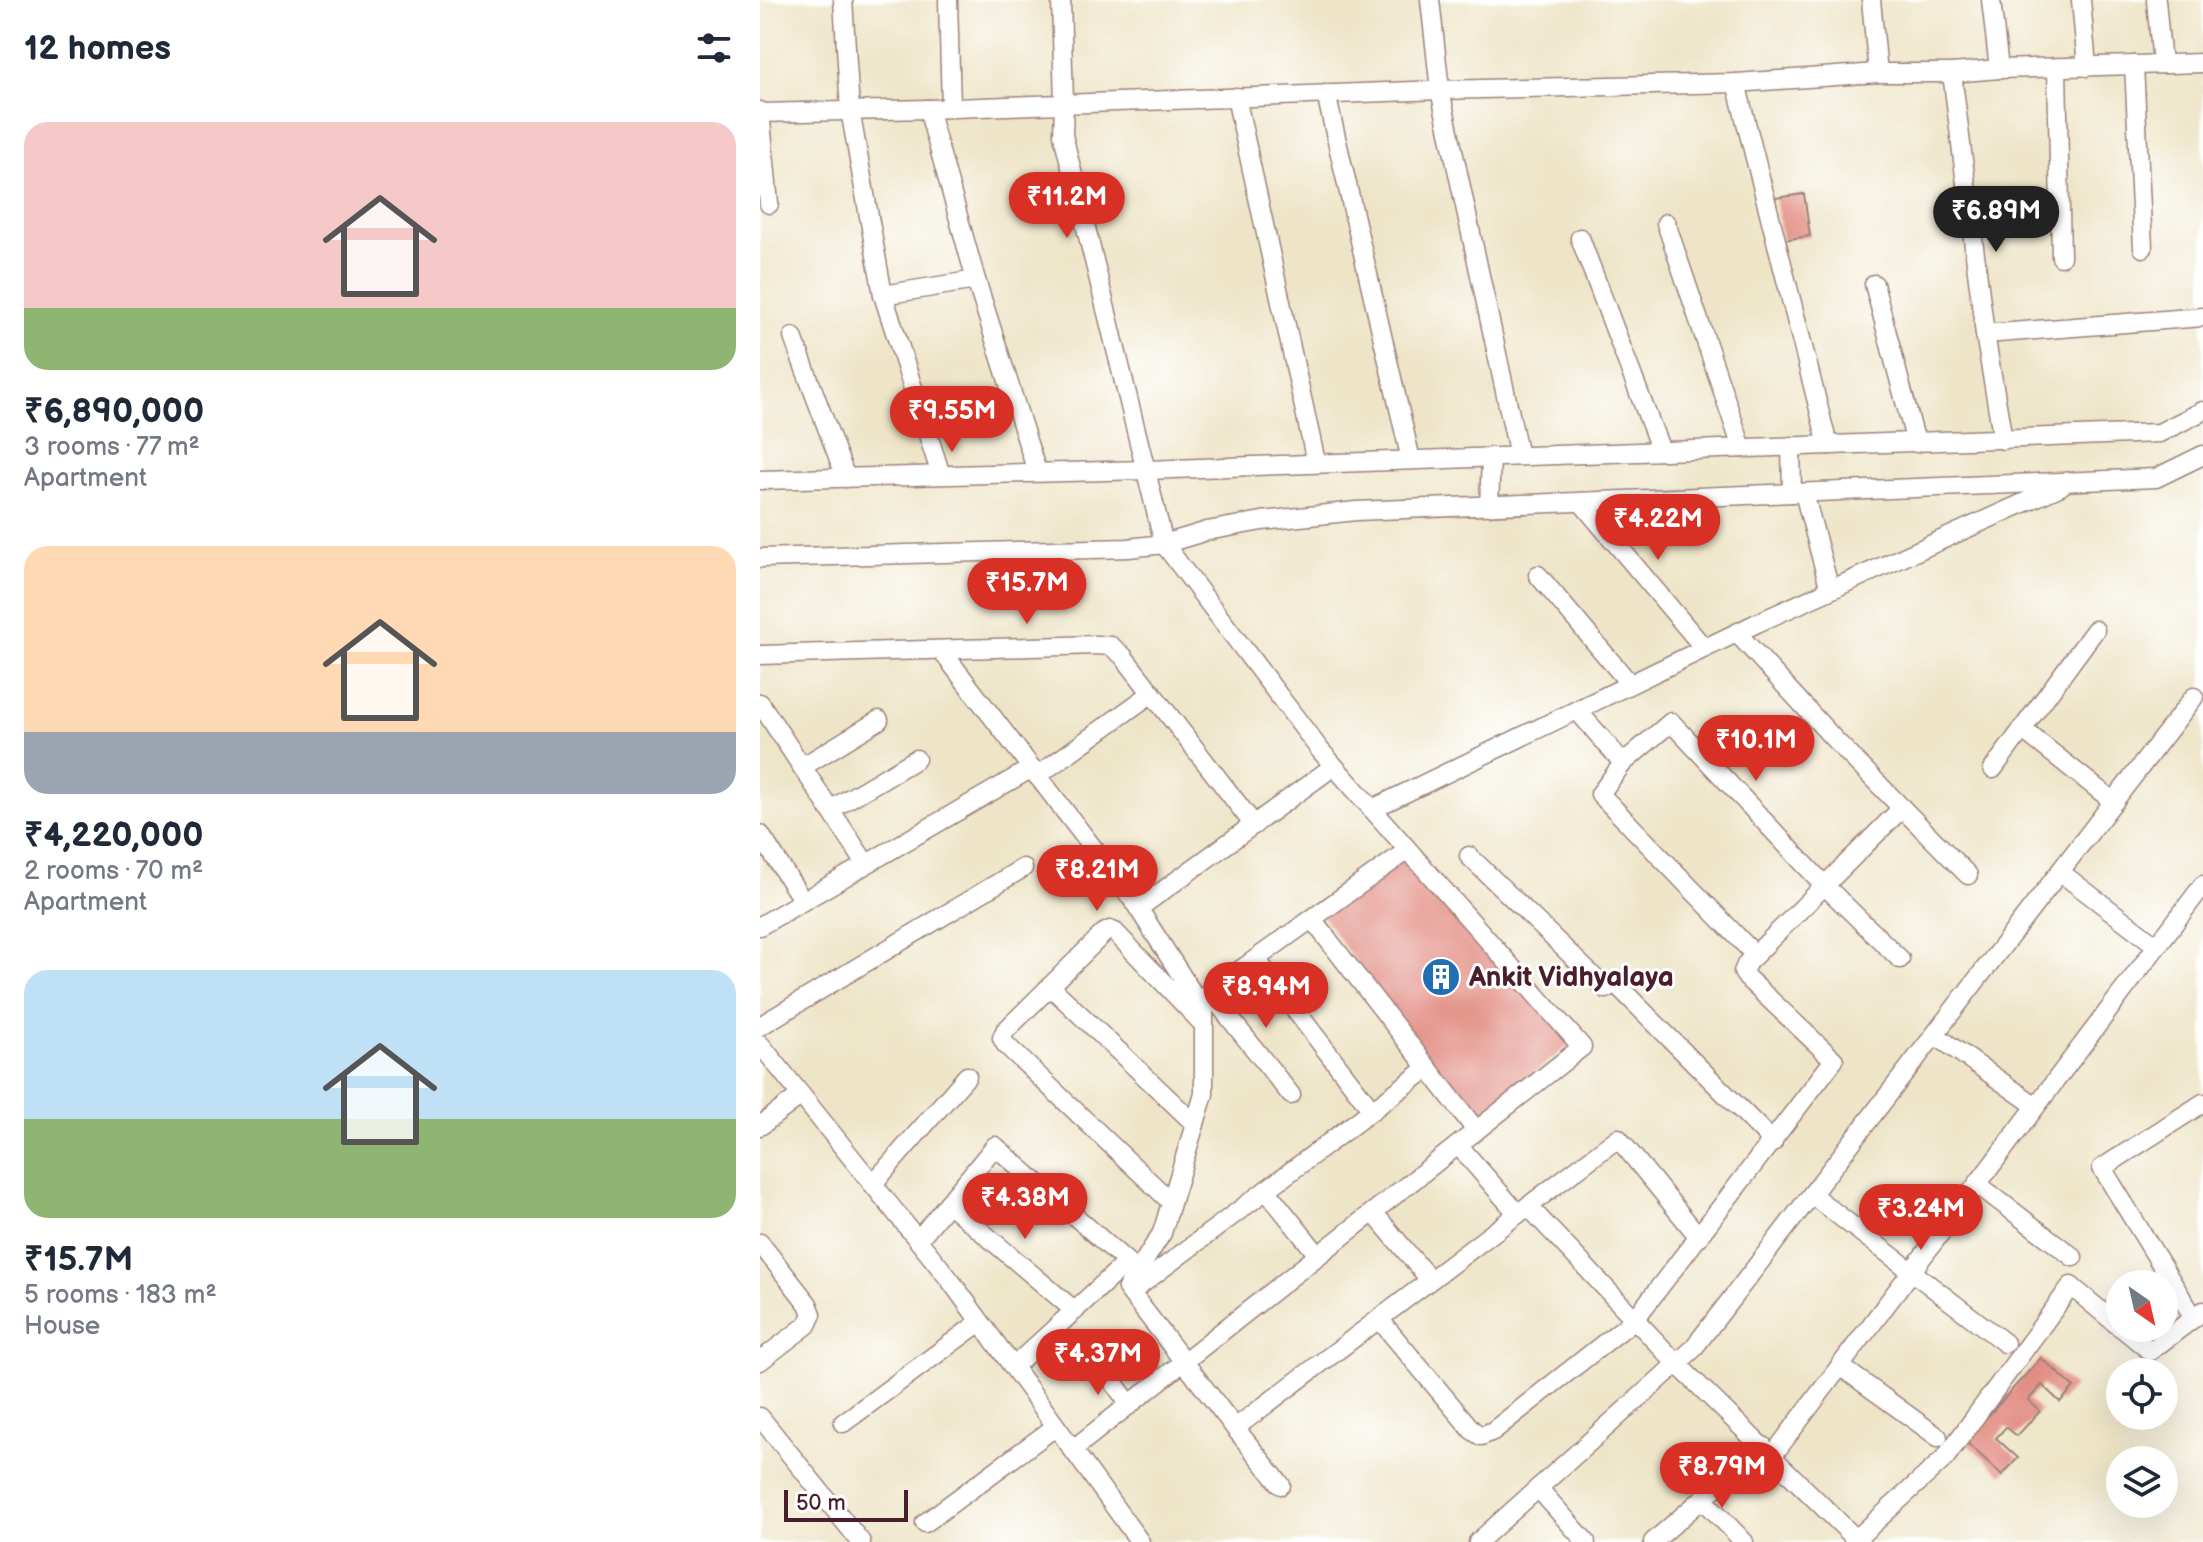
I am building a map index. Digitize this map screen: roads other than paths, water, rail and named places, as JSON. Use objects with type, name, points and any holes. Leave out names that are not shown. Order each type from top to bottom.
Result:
[{"type":"street","points":[[843,0],[850,110],[883,295],[941,475]]},
{"type":"street","points":[[948,0],[951,107]]},
{"type":"street","points":[[1061,0],[1063,135],[1164,544],[1320,750],[1582,1047],[1072,1450]]},
{"type":"street","points":[[1430,0],[1440,90],[1519,456]]},
{"type":"street","points":[[1871,0],[1878,73]]},
{"type":"street","points":[[1991,0],[1999,69]]},
{"type":"street","points":[[2081,0],[2087,67]]},
{"type":"street","points":[[2156,0],[2162,64]]},
{"type":"street","points":[[769,204],[760,112],[1736,83],[1878,73],[2203,63]]},
{"type":"street","points":[[2134,65],[2143,248]]},
{"type":"street","points":[[2057,68],[2061,257]]},
{"type":"street","points":[[1952,73],[1985,334],[2003,440]]},
{"type":"street","points":[[1736,83],[1828,445]]},
{"type":"street","points":[[1326,94],[1411,460]]},
{"type":"street","points":[[1236,97],[1316,462]]},
{"type":"street","points":[[928,109],[976,280],[1037,472]]},
{"type":"street","points":[[1666,223],[1742,448]]},
{"type":"street","points":[[1580,238],[1661,451]]},
{"type":"street","points":[[883,295],[976,280]]},
{"type":"street","points":[[1874,284],[1916,443]]},
{"type":"street","points":[[1985,334],[2203,317]]},
{"type":"street","points":[[793,337],[846,478]]},
{"type":"street","points":[[760,480],[1146,470],[2159,433],[2203,411]]},
{"type":"street","points":[[1791,446],[1798,493],[1830,590]]},
{"type":"street","points":[[760,558],[1128,548],[1164,544],[1207,531],[1262,521],[1356,511],[2156,478],[2203,455]]},
{"type":"street","points":[[1489,506],[1491,457]]},
{"type":"street","points":[[1372,809],[1704,648],[2070,482]]},
{"type":"street","points":[[1581,502],[1704,648]]},
{"type":"street","points":[[1538,575],[1630,684]]},
{"type":"street","points":[[1993,769],[2095,630]]},
{"type":"street","points":[[1737,633],[1834,739],[1968,875]]},
{"type":"street","points":[[760,655],[1111,646],[1123,656],[1254,825]]},
{"type":"street","points":[[941,650],[1139,908],[1203,997],[1291,1095]]},
{"type":"street","points":[[760,926],[1034,772],[1152,693]]},
{"type":"street","points":[[1478,1542],[1692,1350],[2194,697]]},
{"type":"street","points":[[760,703],[866,864]]},
{"type":"street","points":[[1577,710],[1623,763]]},
{"type":"street","points":[[802,767],[879,720]]},
{"type":"street","points":[[1755,955],[1600,794],[1623,763],[1671,722],[1825,886],[1900,959]]},
{"type":"street","points":[[2022,729],[2114,802]]},
{"type":"street","points":[[830,810],[916,759]]},
{"type":"street","points":[[1139,908],[1334,766]]},
{"type":"street","points":[[1379,1319],[1472,1430],[1481,1436],[1493,1431],[1635,1319],[1834,1060],[1747,978],[1743,972],[1747,963],[1902,808]]},
{"type":"street","points":[[760,834],[803,901]]},
{"type":"street","points":[[1203,997],[1408,850]]},
{"type":"street","points":[[1469,856],[1606,989],[1614,982],[1773,1142]]},
{"type":"street","points":[[760,1026],[1023,868]]},
{"type":"street","points":[[2060,872],[2157,946]]},
{"type":"street","points":[[1653,1542],[1703,1499],[1768,1451],[1840,1366],[2203,885]]},
{"type":"street","points":[[1312,919],[1476,1130]]},
{"type":"street","points":[[1171,1202],[1002,1038],[1005,1031],[1050,986],[1110,930],[1204,1025]]},
{"type":"street","points":[[1256,959],[1372,1110]]},
{"type":"street","points":[[1050,986],[1195,1124]]},
{"type":"street","points":[[1203,997],[1204,1094],[1162,1233],[1127,1288],[1281,1485]]},
{"type":"street","points":[[1935,1035],[2036,1106]]},
{"type":"street","points":[[760,1044],[950,1280],[1140,1542]]},
{"type":"street","points":[[1131,1292],[1428,1068]]},
{"type":"street","points":[[873,1184],[967,1076]]},
{"type":"street","points":[[760,1126],[801,1095]]},
{"type":"street","points":[[2178,1330],[2198,1315],[2102,1168],[2203,1103]]},
{"type":"street","points":[[1235,1428],[1618,1138],[1699,1237]]},
{"type":"street","points":[[1458,1145],[1855,1541],[1945,1458],[2071,1286],[2106,1315]]},
{"type":"street","points":[[918,1240],[995,1146],[1127,1262],[1013,1367]]},
{"type":"street","points":[[1977,1184],[2073,1257]]},
{"type":"street","points":[[1266,1190],[1318,1255]]},
{"type":"street","points":[[1812,1195],[2005,1343]]},
{"type":"street","points":[[948,1203],[1075,1311]]},
{"type":"street","points":[[1373,1212],[1430,1280]]},
{"type":"street","points":[[760,1243],[808,1304],[812,1314],[807,1325],[760,1361]]},
{"type":"street","points":[[843,1423],[980,1322]]},
{"type":"street","points":[[2139,1342],[2150,1351],[2162,1342]]},
{"type":"street","points":[[1100,1364],[1130,1405]]},
{"type":"street","points":[[1840,1366],[1938,1437]]},
{"type":"street","points":[[760,1417],[861,1542]]},
{"type":"street","points":[[925,1523],[1055,1427]]},
{"type":"street","points":[[1538,1488],[1586,1542]]},
{"type":"street","points":[[1703,1499],[1744,1542]]},
{"type":"place","name":"Ankit Vidhyalaya","points":[[1441,977]]}]
